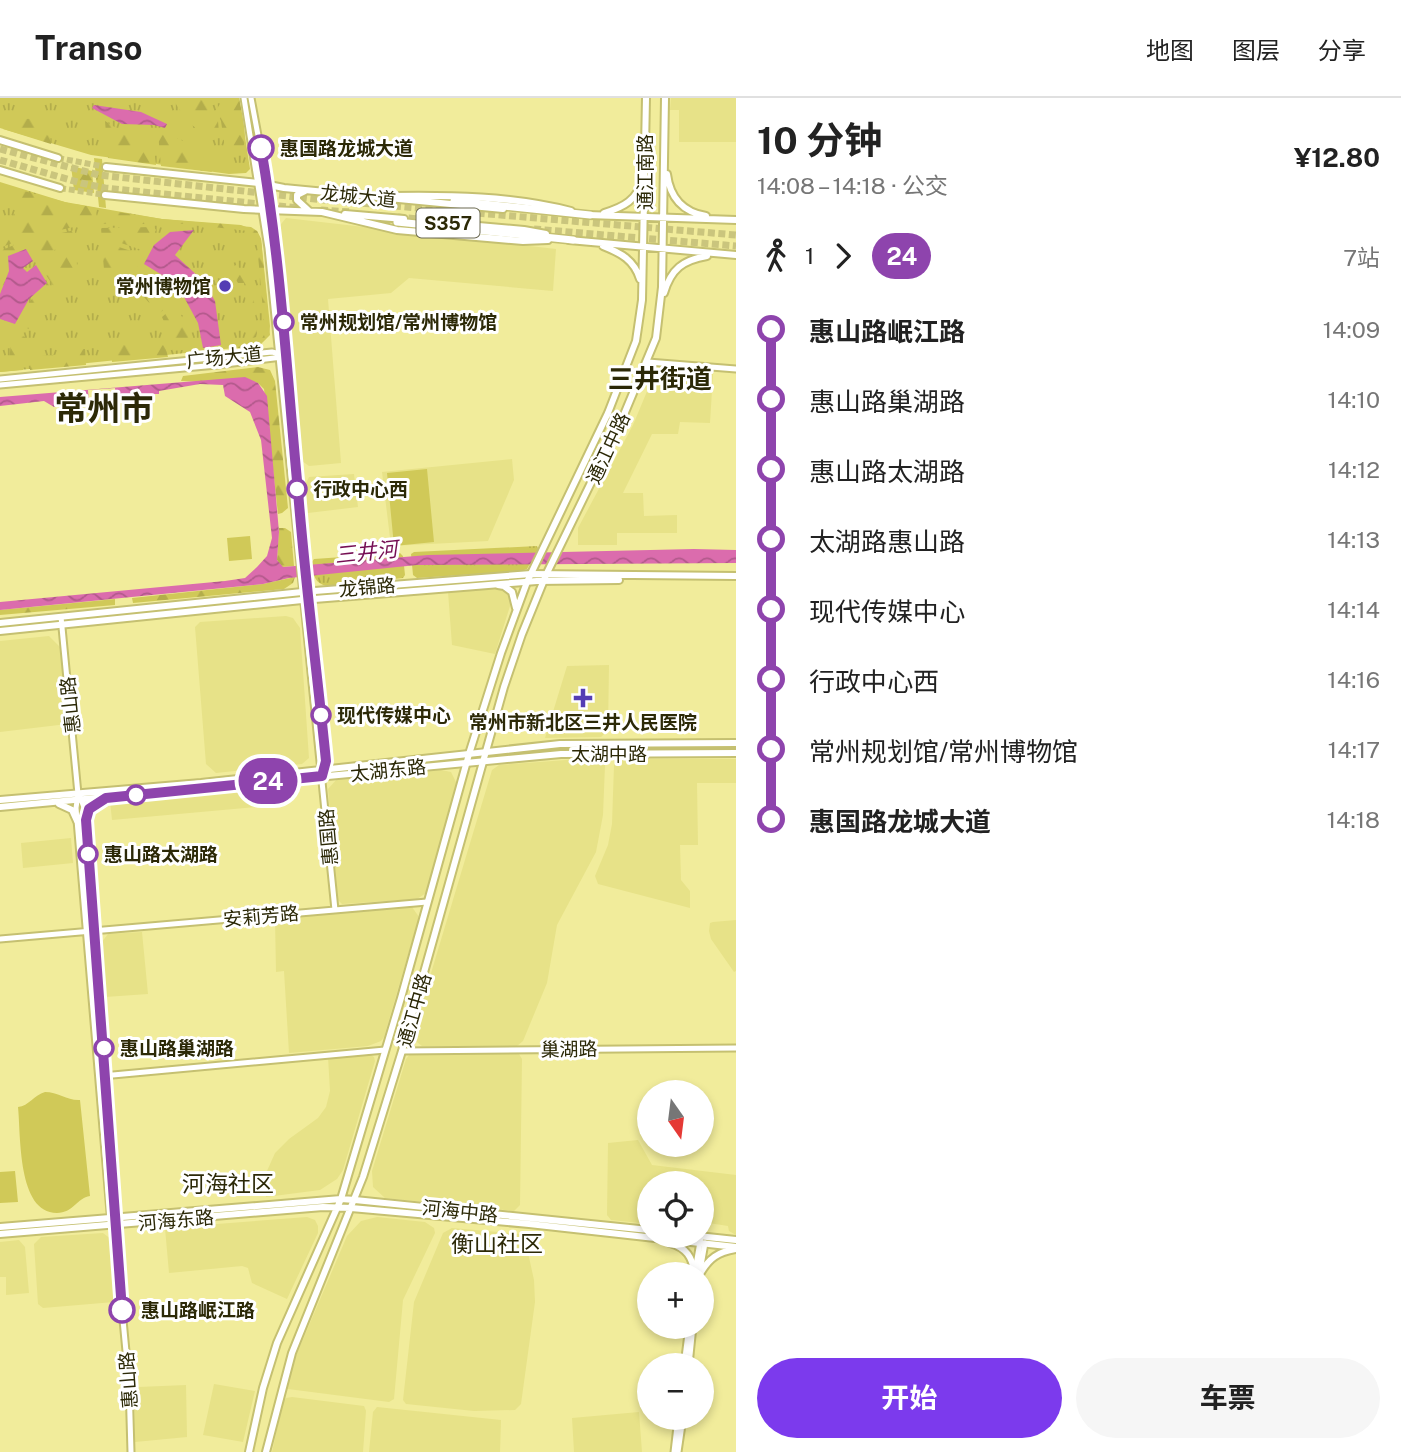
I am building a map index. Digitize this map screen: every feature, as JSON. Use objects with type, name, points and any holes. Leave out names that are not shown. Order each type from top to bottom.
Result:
[{"type":"highway","points":[[454,201],[593,215]]},
{"type":"highway","points":[[397,222],[573,240]]},
{"type":"main road","name":"通江南路","points":[[643,246],[646,98]]},
{"type":"main road","name":"通江南路","points":[[664,98],[664,219]]},
{"type":"main road","points":[[0,140],[58,158]]},
{"type":"main road","points":[[664,157],[671,191],[684,208],[693,214],[734,220]]},
{"type":"main road","points":[[593,215],[625,205],[639,194],[645,160]]},
{"type":"main road","name":"龙城大道","points":[[106,167],[359,196],[593,215],[734,220]]},
{"type":"main road","points":[[0,170],[60,188]]},
{"type":"main road","points":[[307,191],[298,195],[297,200],[309,211]]},
{"type":"main road","points":[[105,195],[182,204],[322,212],[397,230],[523,241],[573,240],[736,256]]},
{"type":"main road","name":"通江中路","points":[[266,1452],[292,1353],[355,1200],[402,1051],[518,644],[545,578],[648,362],[656,338],[660,312],[664,219]]},
{"type":"main road","points":[[595,243],[626,257],[637,271],[643,291]]},
{"type":"main road","name":"通江中路","points":[[531,574],[608,413],[626,368],[638,329],[643,291],[643,246]]},
{"type":"main road","points":[[660,312],[668,276],[690,260],[716,254]]},
{"type":"main road","points":[[527,582],[531,574]]},
{"type":"main road","name":"龙锦路","points":[[0,623],[61,620],[531,574],[545,578]]},
{"type":"main road","name":"龙锦路","points":[[306,596],[498,585],[545,578],[736,578]]},
{"type":"main road","name":"通江中路","points":[[337,1207],[401,998],[468,758],[527,582]]},
{"type":"main road","points":[[498,585],[512,592],[517,607]]},
{"type":"main road","name":"龙锦路","points":[[0,631],[61,620]]},
{"type":"main road","name":"太湖中路","points":[[468,758],[487,750],[560,744],[736,743]]},
{"type":"main road","name":"太湖中路","points":[[483,762],[561,754],[736,753]]},
{"type":"main road","name":"太湖东路","points":[[0,807],[468,758],[483,762]]},
{"type":"main road","name":"太湖东路","points":[[0,800],[106,798],[322,772]]},
{"type":"main road","points":[[86,820],[89,809],[106,798]]},
{"type":"main road","points":[[54,803],[72,810],[77,821]]},
{"type":"main road","name":"河海东路","points":[[0,1234],[341,1199],[355,1200]]},
{"type":"main road","name":"河海中路","points":[[355,1200],[637,1229]]},
{"type":"main road","points":[[248,1452],[277,1343],[337,1207]]},
{"type":"main road","name":"河海东路","points":[[0,1227],[351,1208]]},
{"type":"main road","name":"河海中路","points":[[351,1208],[637,1236]]},
{"type":"main road","name":"河海中路","points":[[714,1239],[736,1240]]},
{"type":"main road","name":"河海中路","points":[[714,1242],[736,1248]]},
{"type":"main road","points":[[683,1248],[693,1262]]},
{"type":"main road","points":[[707,1262],[714,1256],[736,1248]]},
{"type":"street","points":[[244,98],[263,184],[272,209],[282,356]]},
{"type":"street","points":[[251,98],[282,356]]},
{"type":"street","name":"广场大道","points":[[0,379],[272,352],[282,356]]},
{"type":"street","name":"广场大道","points":[[0,385],[282,356]]},
{"type":"street","name":"惠国路","points":[[282,356],[335,910]]},
{"type":"street","points":[[648,362],[736,369]]},
{"type":"street","name":"惠山路","points":[[61,620],[79,798],[77,821],[129,1383],[131,1452]]},
{"type":"street","name":"惠山路","points":[[79,798],[86,820],[102,1076]]},
{"type":"street","name":"安莉芳路","points":[[0,939],[427,902]]},
{"type":"street","name":"巢湖路","points":[[402,1051],[736,1048]]},
{"type":"street","points":[[102,1076],[385,1050]]},
{"type":"street","points":[[676,1452],[679,1430]]},
{"type":"shaded area","points":[[671,98],[736,98],[736,142],[679,142],[679,110],[670,110]]},
{"type":"shaded area","points":[[286,218],[556,249],[553,291],[409,278],[391,293],[328,299],[341,463],[309,466],[302,461],[277,229]]},
{"type":"shaded area","points":[[662,371],[713,374],[710,423],[680,422],[678,434],[652,434],[623,493],[643,493],[644,516],[677,515],[677,533],[617,533],[617,545],[578,545],[578,528],[633,425],[653,377]]},
{"type":"shaded area","points":[[512,459],[514,480],[488,541],[391,546],[382,472]]},
{"type":"shaded area","points":[[354,474],[358,507],[308,513],[305,485],[309,477]]},
{"type":"shaded area","points":[[496,587],[505,590],[510,597],[510,606],[495,654],[452,645],[448,592]]},
{"type":"shaded area","points":[[286,616],[293,618],[300,628],[309,758],[302,764],[216,773],[206,764],[195,627],[200,622]]},
{"type":"shaded area","points":[[49,636],[60,647],[67,724],[0,732],[0,641]]},
{"type":"shaded area","name":"常州市新北区三井人民医院","points":[[609,665],[608,730],[601,737],[545,738],[567,666]]},
{"type":"shaded area","points":[[579,759],[599,761],[605,765],[603,815],[596,852],[557,925],[547,983],[523,1041],[517,1046],[422,1046],[413,1039],[413,1033],[492,770],[499,765]]},
{"type":"shaded area","points":[[619,759],[736,759],[736,783],[697,783],[698,845],[680,845],[681,880],[690,891],[690,908],[598,884],[595,876],[608,845],[612,824],[614,765]]},
{"type":"shaded area","points":[[436,769],[451,772],[457,784],[426,893],[417,899],[342,904],[338,900],[328,789],[337,779]]},
{"type":"shaded area","points":[[276,786],[278,805],[112,820],[110,801]]},
{"type":"shaded area","points":[[71,838],[73,863],[23,868],[21,843]]},
{"type":"shaded area","points":[[412,907],[419,917],[381,1041],[368,1046],[289,1053],[284,971],[276,972],[275,919]]},
{"type":"shaded area","points":[[736,920],[734,972],[711,939],[709,931],[710,923]]},
{"type":"shaded area","points":[[142,932],[148,994],[105,997],[101,943],[108,934]]},
{"type":"shaded area","points":[[411,1053],[519,1054],[522,1059],[520,1205],[514,1211],[385,1198],[373,1187],[372,1171],[406,1059]]},
{"type":"shaded area","points":[[370,1054],[375,1061],[343,1170],[337,1179],[320,1190],[266,1197],[267,1171],[275,1153],[318,1118],[326,1107],[330,1091],[328,1057]]},
{"type":"shaded area","points":[[637,1140],[637,1157],[648,1157],[652,1165],[702,1171],[637,1171],[637,1223],[611,1220],[607,1215],[608,1143]]},
{"type":"shaded area","points":[[714,1172],[736,1175],[736,1235],[729,1231],[728,1226],[714,1224]]},
{"type":"shaded area","points":[[307,1217],[315,1220],[318,1233],[287,1299],[252,1283],[248,1268],[242,1266],[169,1273],[165,1228]]},
{"type":"shaded area","points":[[377,1217],[425,1222],[434,1228],[435,1233],[403,1300],[394,1399],[389,1402],[288,1389],[287,1377],[347,1236],[361,1221]]},
{"type":"shaded area","points":[[452,1228],[520,1234],[525,1239],[534,1280],[535,1302],[521,1404],[515,1410],[474,1411],[406,1404],[403,1400],[414,1302],[443,1233]]},
{"type":"shaded area","points":[[103,1233],[114,1245],[119,1298],[114,1302],[43,1308],[38,1304],[34,1244],[41,1237]]},
{"type":"shaded area","points":[[19,1240],[25,1247],[29,1293],[6,1295],[6,1277],[0,1277],[0,1242]]},
{"type":"shaded area","points":[[214,1384],[255,1391],[243,1442],[203,1435]]},
{"type":"shaded area","points":[[186,1385],[187,1437],[135,1442],[134,1391],[138,1387]]},
{"type":"shaded area","points":[[292,1397],[364,1406],[366,1411],[363,1452],[272,1452],[283,1402]]},
{"type":"shaded area","points":[[377,1407],[501,1420],[500,1452],[369,1452],[373,1412]]},
{"type":"shaded area","points":[[637,1412],[637,1430],[640,1430],[642,1452],[574,1452],[572,1418]]},
{"type":"green space","points":[[0,98],[239,98],[250,169],[246,173],[229,174],[91,155],[0,128]]},
{"type":"green space","points":[[182,98],[202,98],[218,121],[219,133],[210,136],[188,123],[174,101]]},
{"type":"green space","points":[[224,98],[239,98],[245,135],[241,150],[235,152],[225,148],[221,121],[216,110]]},
{"type":"green space","points":[[48,118],[51,144],[3,129],[2,120]]},
{"type":"green space","points":[[105,121],[121,131],[152,133],[156,165],[108,158]]},
{"type":"green space","points":[[158,133],[191,145],[204,157],[212,172],[161,166]]},
{"type":"green space","points":[[94,158],[102,159],[106,208],[99,207]]},
{"type":"green space","points":[[71,166],[92,171],[94,193],[74,190]]},
{"type":"green space","points":[[0,182],[65,202],[162,219],[251,227],[261,239],[270,335],[261,344],[254,346],[0,372]]},
{"type":"green space","points":[[24,191],[72,204],[74,227],[27,237],[0,248],[3,235]]},
{"type":"green space","points":[[75,204],[96,208],[97,224],[78,227]]},
{"type":"green space","points":[[99,209],[162,219],[241,225],[257,231],[261,239],[269,334],[261,343],[228,349],[260,342],[265,333],[257,244],[248,231],[187,224],[101,224]]},
{"type":"green space","points":[[154,227],[156,230],[145,251],[121,243],[102,241],[101,228]]},
{"type":"green space","points":[[75,230],[75,245],[54,250],[36,259],[25,241]]},
{"type":"green space","points":[[21,242],[26,249],[8,257],[9,271],[0,294],[0,251]]},
{"type":"green space","points":[[102,246],[116,246],[143,255],[127,288],[105,281]]},
{"type":"green space","points":[[76,248],[78,283],[58,293],[38,263],[56,253]]},
{"type":"green space","points":[[237,264],[245,281],[252,280],[257,333],[256,337],[247,341],[249,335],[244,283],[238,283],[230,270]]},
{"type":"green space","points":[[140,273],[173,301],[159,314],[144,297],[131,290]]},
{"type":"green space","points":[[48,284],[55,295],[36,314],[29,329],[16,324],[31,300]]},
{"type":"green space","points":[[176,305],[186,325],[191,349],[173,351],[162,317]]},
{"type":"green space","points":[[12,334],[26,337],[23,370],[0,372],[0,362],[9,361]]},
{"type":"green space","points":[[131,344],[132,347],[165,345],[168,357],[112,362],[111,346]]},
{"type":"green space","points":[[85,349],[86,365],[30,370],[30,357]]},
{"type":"green space","points":[[258,367],[270,370],[275,381],[288,508],[278,514],[264,389],[258,383],[181,381],[183,376]]},
{"type":"green space","points":[[427,469],[434,542],[394,546],[387,473]]},
{"type":"green space","points":[[279,528],[291,532],[294,566],[282,567],[277,560]]},
{"type":"green space","points":[[250,536],[252,559],[229,561],[227,538]]},
{"type":"green space","points":[[537,546],[538,549],[527,569],[521,571],[417,578],[413,575],[411,554],[414,552]]},
{"type":"green space","points":[[400,553],[403,556],[403,578],[328,586],[317,581],[313,571],[314,559]]},
{"type":"green space","points":[[295,577],[293,583],[284,589],[133,603],[132,598],[263,584]]},
{"type":"green space","points":[[115,599],[115,605],[0,615],[0,610]]},
{"type":"green space","points":[[45,1092],[80,1100],[90,1196],[57,1213],[44,1210],[34,1200],[28,1187],[21,1153],[18,1107]]},
{"type":"green space","points":[[15,1171],[18,1202],[0,1203],[0,1172]]},
{"type":"water","points":[[94,105],[141,112],[167,124],[165,128],[122,124],[92,108]]},
{"type":"water","points":[[194,230],[175,255],[200,278],[181,294],[162,275],[144,264],[154,245],[170,232]]},
{"type":"water","points":[[26,249],[33,261],[23,268],[27,272],[36,265],[47,283],[29,299],[15,324],[0,319],[0,294],[9,271],[8,256]]},
{"type":"water","points":[[203,281],[215,301],[221,345],[203,348],[198,323],[184,297]]},
{"type":"water","points":[[245,377],[258,383],[267,396],[279,532],[277,560],[283,567],[428,555],[694,549],[736,550],[736,563],[417,565],[289,578],[263,584],[0,610],[0,602],[245,578],[267,556],[272,538],[261,440],[250,412],[225,396],[223,385],[200,384],[159,391],[159,394],[152,394],[152,398],[54,407],[44,401],[0,406],[0,397]]},
{"type":"pier","points":[[115,388],[116,401],[89,404],[88,390]]},
{"type":"tunnel","points":[[0,149],[99,175],[324,200],[736,235]]},
{"type":"tunnel","points":[[58,158],[106,167]]},
{"type":"tunnel","points":[[0,160],[105,188],[309,209]]},
{"type":"tunnel","points":[[60,188],[105,195]]},
{"type":"tunnel","points":[[321,210],[351,212]]},
{"type":"tunnel","points":[[398,217],[428,220]]},
{"type":"tunnel","points":[[362,220],[397,222]]},
{"type":"tunnel","points":[[534,229],[736,246]]},
{"type":"bus line","name":"24","points":[[122,1310],[86,820],[89,809],[94,803],[106,798],[322,776],[326,761],[299,504],[282,300],[272,209],[261,148]]},
{"type":"place","name":"惠国路龙城大道","points":[[261,148]]},
{"type":"place","name":"常州博物馆","points":[[225,286]]},
{"type":"place","name":"常州规划馆/常州博物馆","points":[[284,322]]},
{"type":"place","name":"行政中心西","points":[[297,489]]},
{"type":"place","name":"常州市新北区三井人民医院","points":[[583,698]]},
{"type":"place","name":"现代传媒中心","points":[[321,715]]},
{"type":"place","name":"惠山路太湖路","points":[[88,854]]},
{"type":"place","name":"惠山路巢湖路","points":[[104,1048]]},
{"type":"place","name":"惠山路岷江路","points":[[122,1310]]},
{"type":"district","name":"三井街道","points":[[660,378]]},
{"type":"district","name":"常州市","points":[[104,408]]},
{"type":"district","name":"河海社区","points":[[228,1183]]},
{"type":"district","name":"衡山社区","points":[[497,1243]]},
{"type":"water label","name":"三井河","points":[[366,552]]}]
